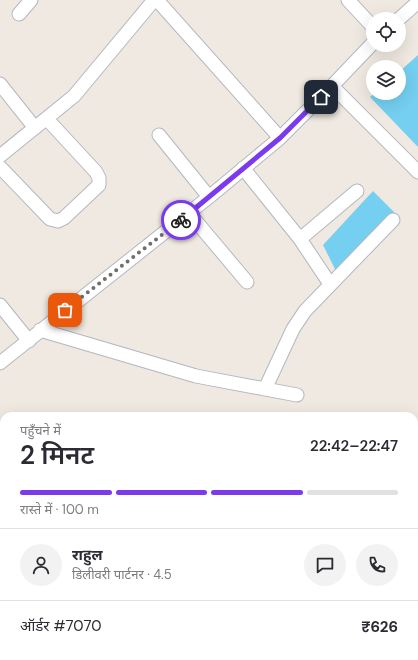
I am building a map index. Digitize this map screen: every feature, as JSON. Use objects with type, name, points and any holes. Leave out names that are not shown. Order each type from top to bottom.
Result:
[{"type":"street","points":[[19,14],[31,0]]},
{"type":"street","points":[[0,156],[74,96],[156,0],[280,138]]},
{"type":"street","points":[[348,0],[366,19]]},
{"type":"street","points":[[406,13],[418,2]]},
{"type":"street","points":[[0,362],[29,341],[40,330],[209,197],[280,138],[366,50]]},
{"type":"street","points":[[0,84],[35,128]]},
{"type":"street","points":[[332,86],[418,172]]},
{"type":"street","points":[[0,167],[50,219],[58,221],[64,218],[99,185],[99,178],[96,172],[47,119]]},
{"type":"street","points":[[159,135],[209,197]]},
{"type":"street","points":[[243,168],[300,239],[330,284]]},
{"type":"street","points":[[300,239],[357,191]]},
{"type":"street","points":[[189,213],[247,282]]},
{"type":"street","points":[[265,389],[293,329],[305,311],[394,220]]},
{"type":"street","points":[[0,305],[29,341]]},
{"type":"street","points":[[40,330],[196,376],[297,395]]},
{"type":"water","points":[[418,55],[418,147],[373,100],[406,100],[406,66]]},
{"type":"water","points":[[373,191],[396,214],[379,233],[336,271],[323,245]]},
{"type":"way so far","points":[[65,310],[181,220]]},
{"type":"route","points":[[181,220],[280,138],[321,97]]}]
